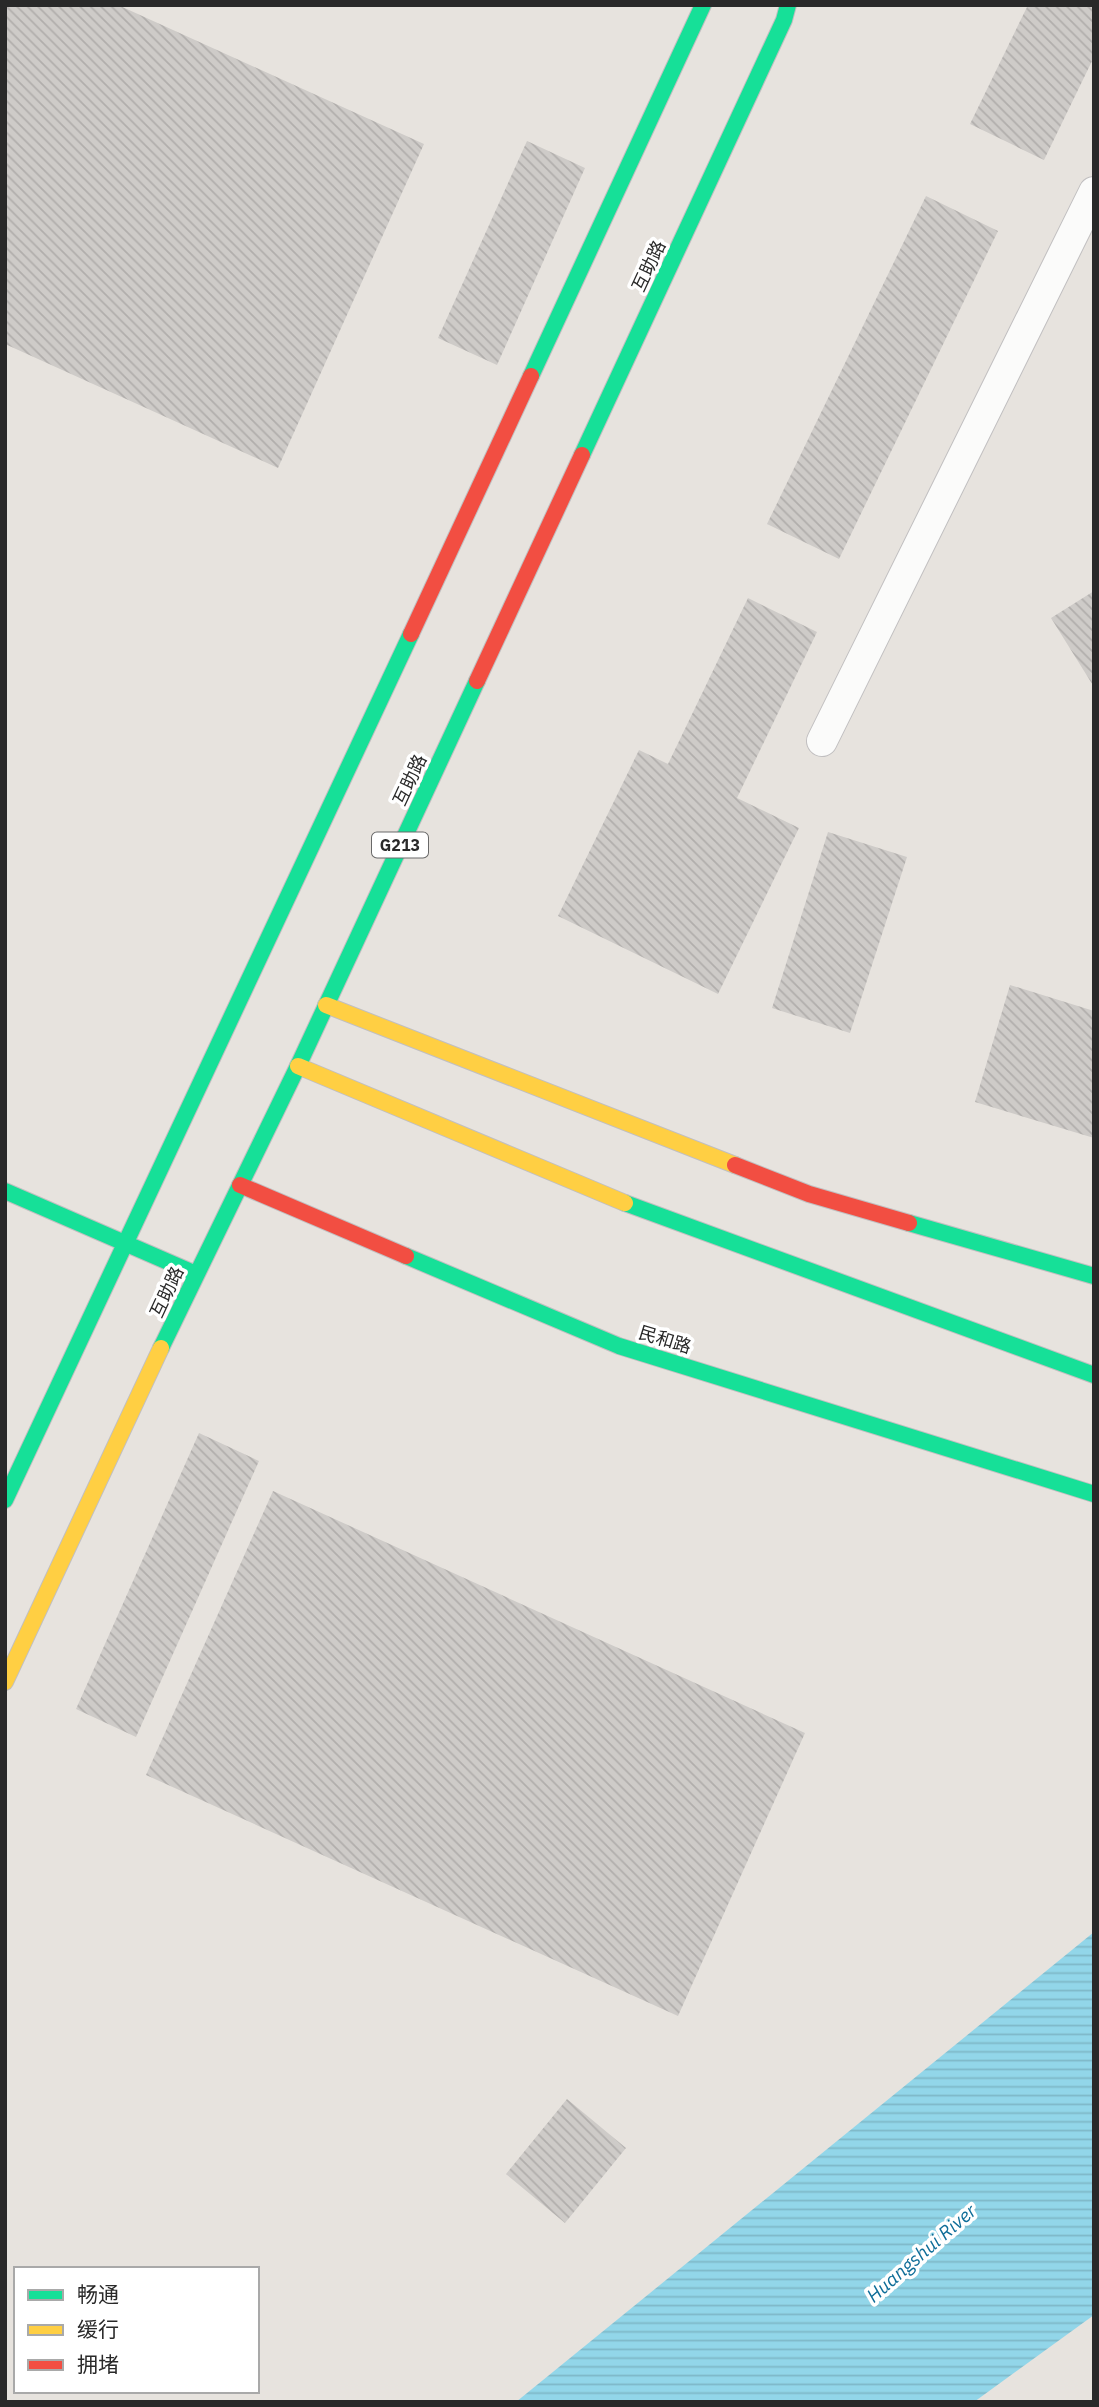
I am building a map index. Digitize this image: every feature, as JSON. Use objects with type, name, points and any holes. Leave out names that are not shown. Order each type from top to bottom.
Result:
[{"type":"main road","points":[[5,1500],[703,5]]},
{"type":"main road","name":"互助路","points":[[5,1682],[196,1274],[298,1066],[784,20],[788,5]]},
{"type":"main road","points":[[326,1005],[809,1194],[1094,1276]]},
{"type":"main road","points":[[298,1066],[642,1210],[1094,1375]]},
{"type":"main road","name":"民和路","points":[[240,1185],[619,1346],[1094,1494]]},
{"type":"main road","points":[[5,1191],[196,1274]]},
{"type":"street","points":[[822,741],[1094,192]]},
{"type":"water","name":"Huangshui River","points":[[1094,1932],[1094,2315],[974,2402],[516,2402]]},
{"type":"building","points":[[5,5],[118,5],[424,144],[278,468],[5,344]]},
{"type":"building","points":[[1028,5],[1094,5],[1094,57],[1044,160],[970,124]]},
{"type":"building","points":[[527,141],[585,168],[497,365],[438,338]]},
{"type":"building","points":[[926,196],[998,231],[839,559],[767,524]]},
{"type":"building","points":[[1094,591],[1094,687],[1051,618]]},
{"type":"building","points":[[748,598],[817,632],[737,798],[799,828],[718,994],[558,916],[639,750],[668,764]]},
{"type":"building","points":[[828,832],[907,857],[850,1033],[772,1008]]},
{"type":"building","points":[[1010,985],[1094,1011],[1094,1138],[975,1102]]},
{"type":"building","points":[[199,1433],[259,1461],[136,1737],[76,1709]]},
{"type":"building","points":[[273,1491],[805,1733],[678,2016],[146,1775]]},
{"type":"building","points":[[567,2099],[626,2148],[565,2223],[506,2174]]},
{"type":"traffic: fast","points":[[531,376],[703,5]]},
{"type":"traffic: fast","points":[[582,455],[784,20],[788,5]]},
{"type":"traffic: fast","points":[[5,1500],[411,634]]},
{"type":"traffic: fast","points":[[161,1348],[298,1066],[477,681]]},
{"type":"traffic: fast","points":[[5,1191],[196,1274]]},
{"type":"traffic: fast","points":[[625,1203],[1094,1375]]},
{"type":"traffic: fast","points":[[909,1223],[1094,1276]]},
{"type":"traffic: fast","points":[[406,1256],[619,1346],[1094,1494]]},
{"type":"traffic: slow","points":[[326,1005],[735,1165]]},
{"type":"traffic: slow","points":[[298,1066],[625,1203]]},
{"type":"traffic: slow","points":[[5,1682],[161,1348]]},
{"type":"traffic: jam","points":[[411,634],[531,376]]},
{"type":"traffic: jam","points":[[477,681],[582,455]]},
{"type":"traffic: jam","points":[[735,1165],[809,1194],[909,1223]]},
{"type":"traffic: jam","points":[[240,1185],[406,1256]]}]
